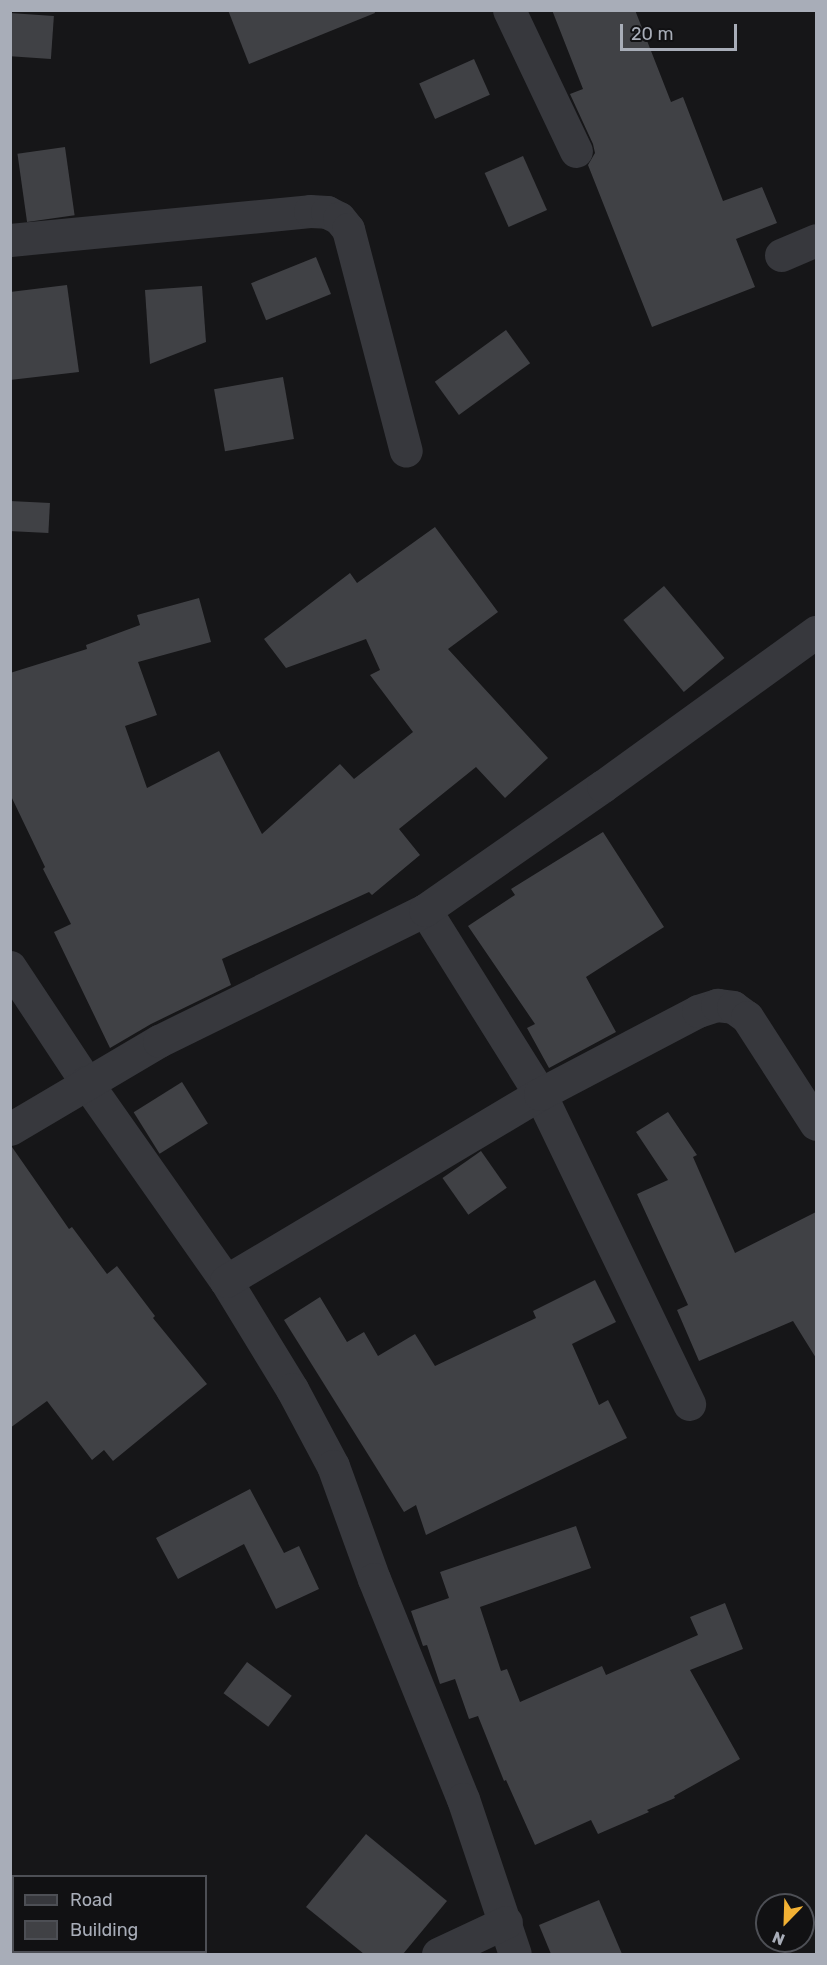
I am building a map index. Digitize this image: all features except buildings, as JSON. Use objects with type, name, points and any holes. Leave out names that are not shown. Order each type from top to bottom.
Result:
[{"type":"street","points":[[509,10],[576,151]]},
{"type":"street","points":[[10,240],[310,211],[327,212],[339,218],[348,229],[406,451]]},
{"type":"street","points":[[781,255],[816,240]]},
{"type":"street","points":[[10,1129],[86,1082],[159,1041],[425,910],[603,786],[816,632]]},
{"type":"street","points":[[425,910],[540,1094],[689,1404]]},
{"type":"street","points":[[10,967],[86,1082],[226,1281],[292,1389],[333,1466],[374,1579],[463,1799],[515,1954]]},
{"type":"street","points":[[226,1281],[540,1094],[698,1011],[717,1005],[734,1006],[747,1017],[816,1125]]},
{"type":"street","points":[[438,1954],[506,1922]]}]
